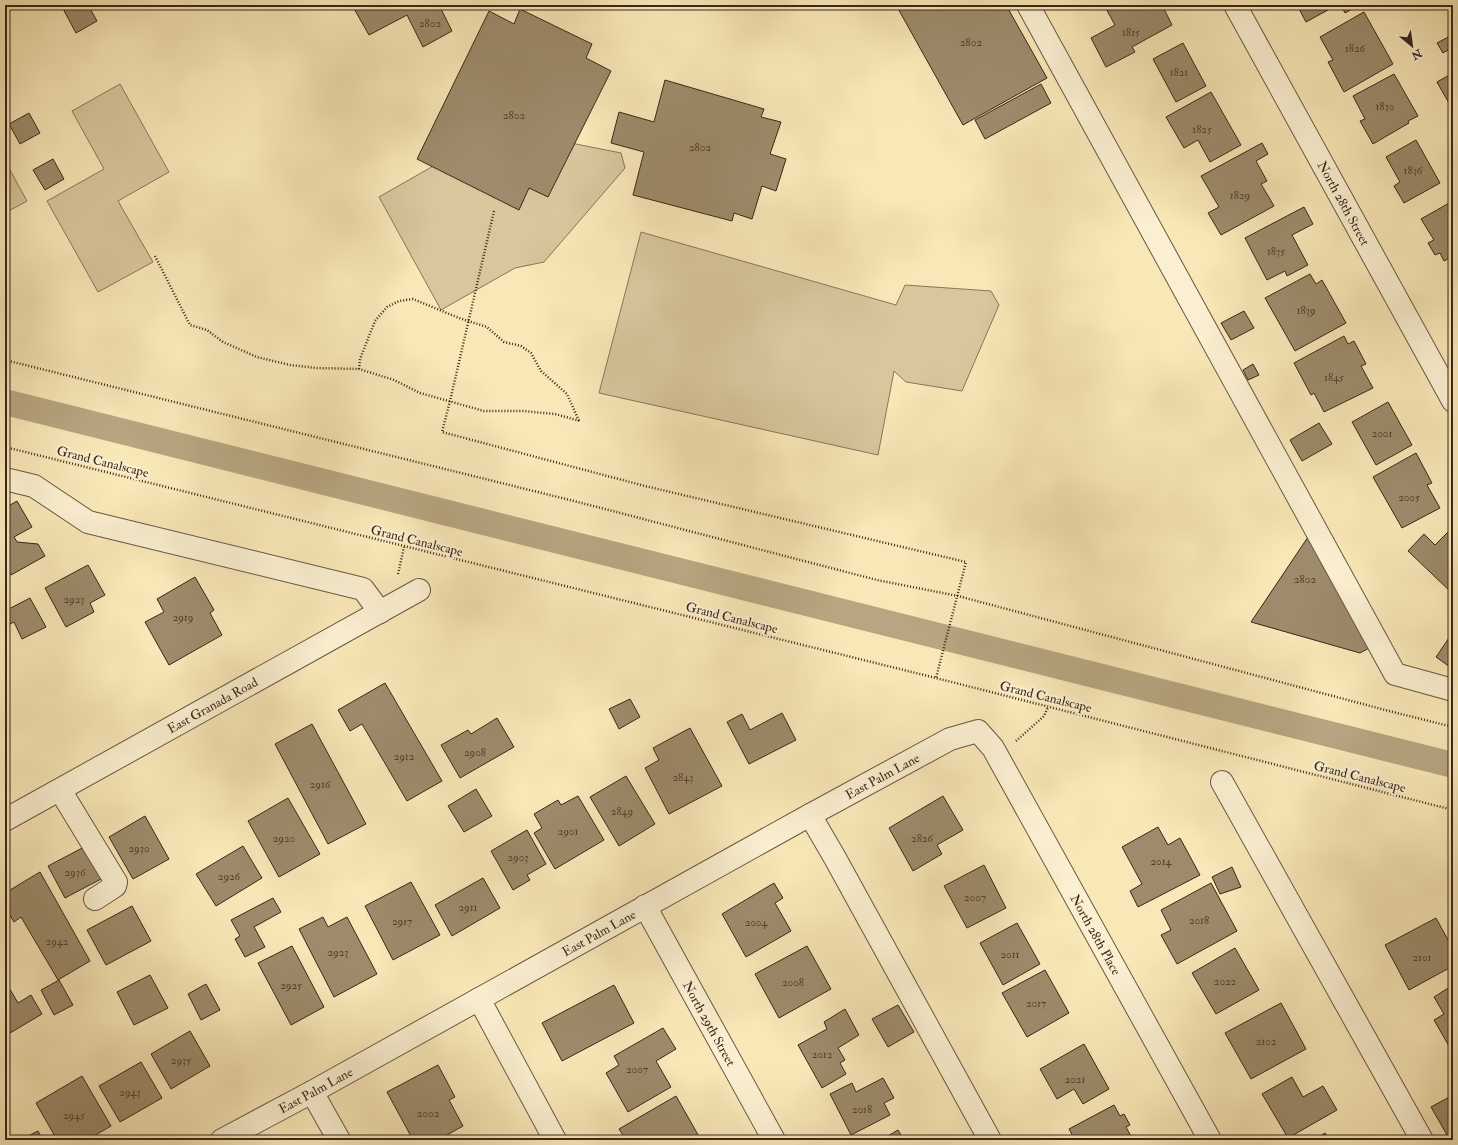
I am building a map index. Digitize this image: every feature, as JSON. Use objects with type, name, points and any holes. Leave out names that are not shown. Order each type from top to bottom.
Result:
[{"type":"street","points":[[1028,5],[1395,674],[1453,690]]},
{"type":"street","name":"North 28th Street","points":[[1235,5],[1453,401]]},
{"type":"street","points":[[5,479],[34,486],[88,522],[363,589],[380,612]]},
{"type":"street","name":"East Granada Road","points":[[5,820],[419,590]]},
{"type":"street","name":"East Palm Lane","points":[[222,1140],[312,1092],[645,906],[950,739],[978,731]]},
{"type":"street","name":"North 28th Place","points":[[978,731],[993,748],[1210,1140]]},
{"type":"street","points":[[1222,782],[1422,1140]]},
{"type":"street","points":[[60,790],[116,882],[116,886],[95,899]]},
{"type":"street","points":[[810,815],[990,1140]]},
{"type":"street","name":"North 29th Street","points":[[645,906],[774,1140]]},
{"type":"street","points":[[479,999],[556,1140]]},
{"type":"street","points":[[312,1092],[339,1140]]},
{"type":"path","points":[[553,9],[555,5]]},
{"type":"path","points":[[494,212],[442,432],[645,486],[966,562],[936,678]]},
{"type":"path","points":[[155,256],[190,325],[207,330],[223,342],[257,357],[290,365],[317,368],[359,369],[394,380],[420,393],[484,411],[523,411],[555,414],[580,421],[567,394],[542,370],[531,353],[521,346],[504,342],[487,327],[413,299],[399,301],[387,307],[376,320],[360,359],[359,369]]},
{"type":"path","points":[[5,360],[555,497],[877,580],[958,596],[1389,711],[1453,726]]},
{"type":"path","name":"Grand Canalscape","points":[[5,447],[936,678],[1453,810]]},
{"type":"path","points":[[398,575],[404,547]]},
{"type":"path","points":[[1014,743],[1044,716],[1048,707]]},
{"type":"shaded area","points":[[120,84],[169,172],[118,201],[153,262],[98,292],[47,201],[104,169],[72,111]]},
{"type":"shaded area","points":[[546,138],[621,153],[625,168],[544,262],[515,268],[441,310],[379,197],[477,141]]},
{"type":"shaded area","points":[[5,161],[27,201],[5,213]]},
{"type":"shaded area","points":[[641,232],[896,305],[905,285],[991,291],[999,305],[962,391],[906,382],[894,371],[878,455],[599,393]]},
{"type":"building","points":[[61,5],[88,5],[97,21],[76,33]]},
{"type":"building","points":[[352,5],[439,5],[452,31],[423,47],[407,15],[369,35]]},
{"type":"building","points":[[896,5],[1006,5],[1047,78],[963,125]]},
{"type":"building","points":[[1104,5],[1162,5],[1172,25],[1132,47],[1135,52],[1106,67],[1091,38],[1115,25]]},
{"type":"building","points":[[1297,5],[1337,5],[1306,22]]},
{"type":"building","points":[[1341,5],[1359,5],[1345,13]]},
{"type":"building","points":[[520,9],[592,44],[586,58],[611,71],[548,197],[529,188],[519,210],[417,159],[489,11],[514,24]]},
{"type":"building","points":[[1364,12],[1393,64],[1344,92],[1328,62],[1333,60],[1320,37]]},
{"type":"building","points":[[1452,35],[1453,47],[1443,53],[1437,43]]},
{"type":"building","points":[[1183,43],[1206,86],[1176,102],[1153,59]]},
{"type":"building","points":[[1453,73],[1453,104],[1450,105],[1437,82]]},
{"type":"building","points":[[1394,74],[1418,116],[1373,144],[1360,121],[1365,119],[1353,96]]},
{"type":"building","points":[[665,80],[764,109],[761,117],[781,122],[770,154],[786,159],[776,191],[762,186],[752,219],[734,213],[732,221],[633,195],[644,152],[611,143],[619,112],[654,122]]},
{"type":"building","points":[[1041,84],[1051,103],[985,139],[975,120]]},
{"type":"building","points":[[1211,92],[1241,145],[1210,162],[1198,140],[1184,148],[1166,117]]},
{"type":"building","points":[[29,113],[40,133],[20,144],[9,124]]},
{"type":"building","points":[[1416,140],[1440,183],[1404,203],[1394,186],[1400,182],[1386,157]]},
{"type":"building","points":[[1262,143],[1268,154],[1256,161],[1267,181],[1261,184],[1274,206],[1221,235],[1208,213],[1219,207],[1201,176]]},
{"type":"building","points":[[53,159],[64,179],[45,190],[33,170]]},
{"type":"building","points":[[1451,202],[1453,206],[1453,256],[1444,261],[1440,253],[1435,255],[1428,243],[1434,240],[1421,219]]},
{"type":"building","points":[[1304,207],[1313,224],[1292,235],[1308,265],[1287,276],[1285,271],[1267,280],[1245,238]]},
{"type":"building","points":[[1310,274],[1316,284],[1322,280],[1346,323],[1295,351],[1265,298]]},
{"type":"building","points":[[1244,311],[1254,328],[1231,340],[1221,323]]},
{"type":"building","points":[[1344,336],[1348,344],[1354,341],[1366,364],[1361,366],[1373,388],[1324,412],[1314,393],[1311,395],[1294,363]]},
{"type":"building","points":[[1253,364],[1259,375],[1248,380],[1243,370]]},
{"type":"building","points":[[1388,402],[1412,445],[1376,465],[1352,422]]},
{"type":"building","points":[[1319,423],[1332,444],[1302,461],[1290,440]]},
{"type":"building","points":[[1416,453],[1432,483],[1427,485],[1440,508],[1402,528],[1373,477]]},
{"type":"building","points":[[17,501],[32,527],[14,537],[17,542],[38,544],[45,556],[11,575],[5,565],[5,508]]},
{"type":"building","points":[[1453,527],[1453,594],[1408,551],[1424,534],[1435,545]]},
{"type":"building","points":[[1308,537],[1369,648],[1360,653],[1251,622]]},
{"type":"building","points":[[88,565],[105,595],[90,603],[94,612],[66,627],[45,588]]},
{"type":"building","points":[[195,577],[214,610],[210,613],[222,635],[169,665],[145,622],[164,612],[157,599]]},
{"type":"building","points":[[30,598],[46,627],[22,639],[14,622],[8,625],[5,620],[5,611]]},
{"type":"building","points":[[1453,632],[1453,663],[1450,667],[1436,657]]},
{"type":"building","points":[[385,683],[442,781],[407,801],[362,724],[350,731],[338,710]]},
{"type":"building","points":[[630,699],[640,717],[619,729],[609,709]]},
{"type":"building","points":[[782,713],[796,740],[749,764],[727,722],[742,714],[750,730]]},
{"type":"building","points":[[497,718],[514,747],[460,778],[441,745],[468,730],[471,734]]},
{"type":"building","points":[[312,724],[366,824],[328,844],[275,744]]},
{"type":"building","points":[[690,728],[722,786],[669,814],[645,768],[659,760],[653,748]]},
{"type":"building","points":[[626,776],[655,824],[619,846],[590,797]]},
{"type":"building","points":[[476,789],[492,816],[464,832],[448,806]]},
{"type":"building","points":[[578,796],[604,840],[555,869],[534,833],[542,828],[534,814],[558,800],[561,805]]},
{"type":"building","points":[[943,796],[963,830],[937,845],[942,854],[913,871],[889,828]]},
{"type":"building","points":[[288,798],[320,854],[279,877],[248,821]]},
{"type":"building","points":[[145,816],[169,859],[133,879],[109,837]]},
{"type":"building","points":[[1158,827],[1168,845],[1180,838],[1200,875],[1138,907],[1130,891],[1142,884],[1122,847]]},
{"type":"building","points":[[527,830],[546,864],[527,875],[530,880],[513,890],[491,851]]},
{"type":"building","points":[[86,846],[103,878],[65,898],[48,866]]},
{"type":"building","points":[[243,846],[262,878],[216,906],[196,874]]},
{"type":"building","points":[[984,865],[1006,908],[967,928],[944,886]]},
{"type":"building","points":[[1232,867],[1241,887],[1220,894],[1212,877]]},
{"type":"building","points":[[40,872],[90,961],[58,980],[21,917],[14,922],[5,907],[5,893]]},
{"type":"building","points":[[483,878],[500,908],[452,936],[435,905]]},
{"type":"building","points":[[411,882],[440,935],[393,960],[365,906]]},
{"type":"building","points":[[774,883],[783,898],[775,903],[791,931],[746,957],[722,914]]},
{"type":"building","points":[[1211,883],[1237,931],[1177,964],[1161,935],[1171,930],[1161,910]]},
{"type":"building","points":[[273,898],[281,912],[254,927],[265,947],[245,957],[235,939],[240,936],[231,920]]},
{"type":"building","points":[[132,906],[151,941],[106,965],[87,930]]},
{"type":"building","points":[[323,917],[328,927],[347,917],[377,974],[334,997],[299,929]]},
{"type":"building","points":[[1436,918],[1453,949],[1453,966],[1409,990],[1385,945]]},
{"type":"building","points":[[1017,923],[1040,964],[1003,985],[980,943]]},
{"type":"building","points":[[292,946],[324,1007],[291,1025],[258,963]]},
{"type":"building","points":[[807,946],[831,989],[779,1018],[755,974]]},
{"type":"building","points":[[1235,948],[1259,990],[1216,1014],[1192,973]]},
{"type":"building","points":[[1045,970],[1069,1013],[1027,1037],[1002,993]]},
{"type":"building","points":[[150,975],[168,1008],[134,1025],[117,992]]},
{"type":"building","points":[[59,980],[73,1005],[54,1015],[41,990]]},
{"type":"building","points":[[206,984],[220,1010],[201,1020],[188,994]]},
{"type":"building","points":[[614,985],[634,1023],[562,1061],[542,1023]]},
{"type":"building","points":[[1453,985],[1453,1044],[1449,1046],[1434,1020],[1444,1014],[1434,997]]},
{"type":"building","points":[[8,986],[18,1003],[31,995],[42,1014],[5,1036],[5,988]]},
{"type":"building","points":[[1281,1003],[1306,1049],[1251,1079],[1225,1033]]},
{"type":"building","points":[[898,1005],[914,1032],[888,1047],[872,1019]]},
{"type":"building","points":[[845,1009],[859,1035],[838,1048],[845,1060],[840,1063],[846,1074],[822,1088],[798,1045],[827,1029],[824,1022]]},
{"type":"building","points":[[663,1028],[676,1049],[656,1061],[671,1087],[628,1112],[606,1073],[619,1065],[614,1056]]},
{"type":"building","points":[[190,1031],[210,1066],[171,1089],[151,1054]]},
{"type":"building","points":[[1084,1044],[1109,1089],[1083,1104],[1074,1089],[1057,1099],[1040,1069]]},
{"type":"building","points":[[141,1062],[162,1098],[120,1122],[99,1086]]},
{"type":"building","points":[[438,1065],[455,1097],[449,1100],[463,1126],[438,1140],[413,1140],[387,1092]]},
{"type":"building","points":[[82,1076],[111,1126],[87,1140],[57,1140],[36,1103]]},
{"type":"building","points":[[1292,1077],[1303,1097],[1323,1086],[1337,1110],[1288,1138],[1262,1094]]},
{"type":"building","points":[[883,1078],[894,1098],[884,1103],[890,1115],[851,1135],[830,1094],[852,1083],[856,1092]]},
{"type":"building","points":[[1453,1095],[1453,1132],[1447,1135],[1431,1107]]},
{"type":"building","points":[[676,1096],[701,1140],[626,1140],[619,1129]]},
{"type":"building","points":[[1114,1105],[1120,1116],[1124,1114],[1130,1125],[1126,1127],[1133,1140],[1075,1140],[1069,1129]]},
{"type":"building","points":[[898,1130],[904,1140],[881,1140]]},
{"type":"building","points":[[38,1131],[43,1140],[20,1140]]},
{"type":"building","points":[[1325,1133],[1329,1140],[1314,1140]]},
{"type":"waterway","points":[[5,402],[1453,765]]}]
